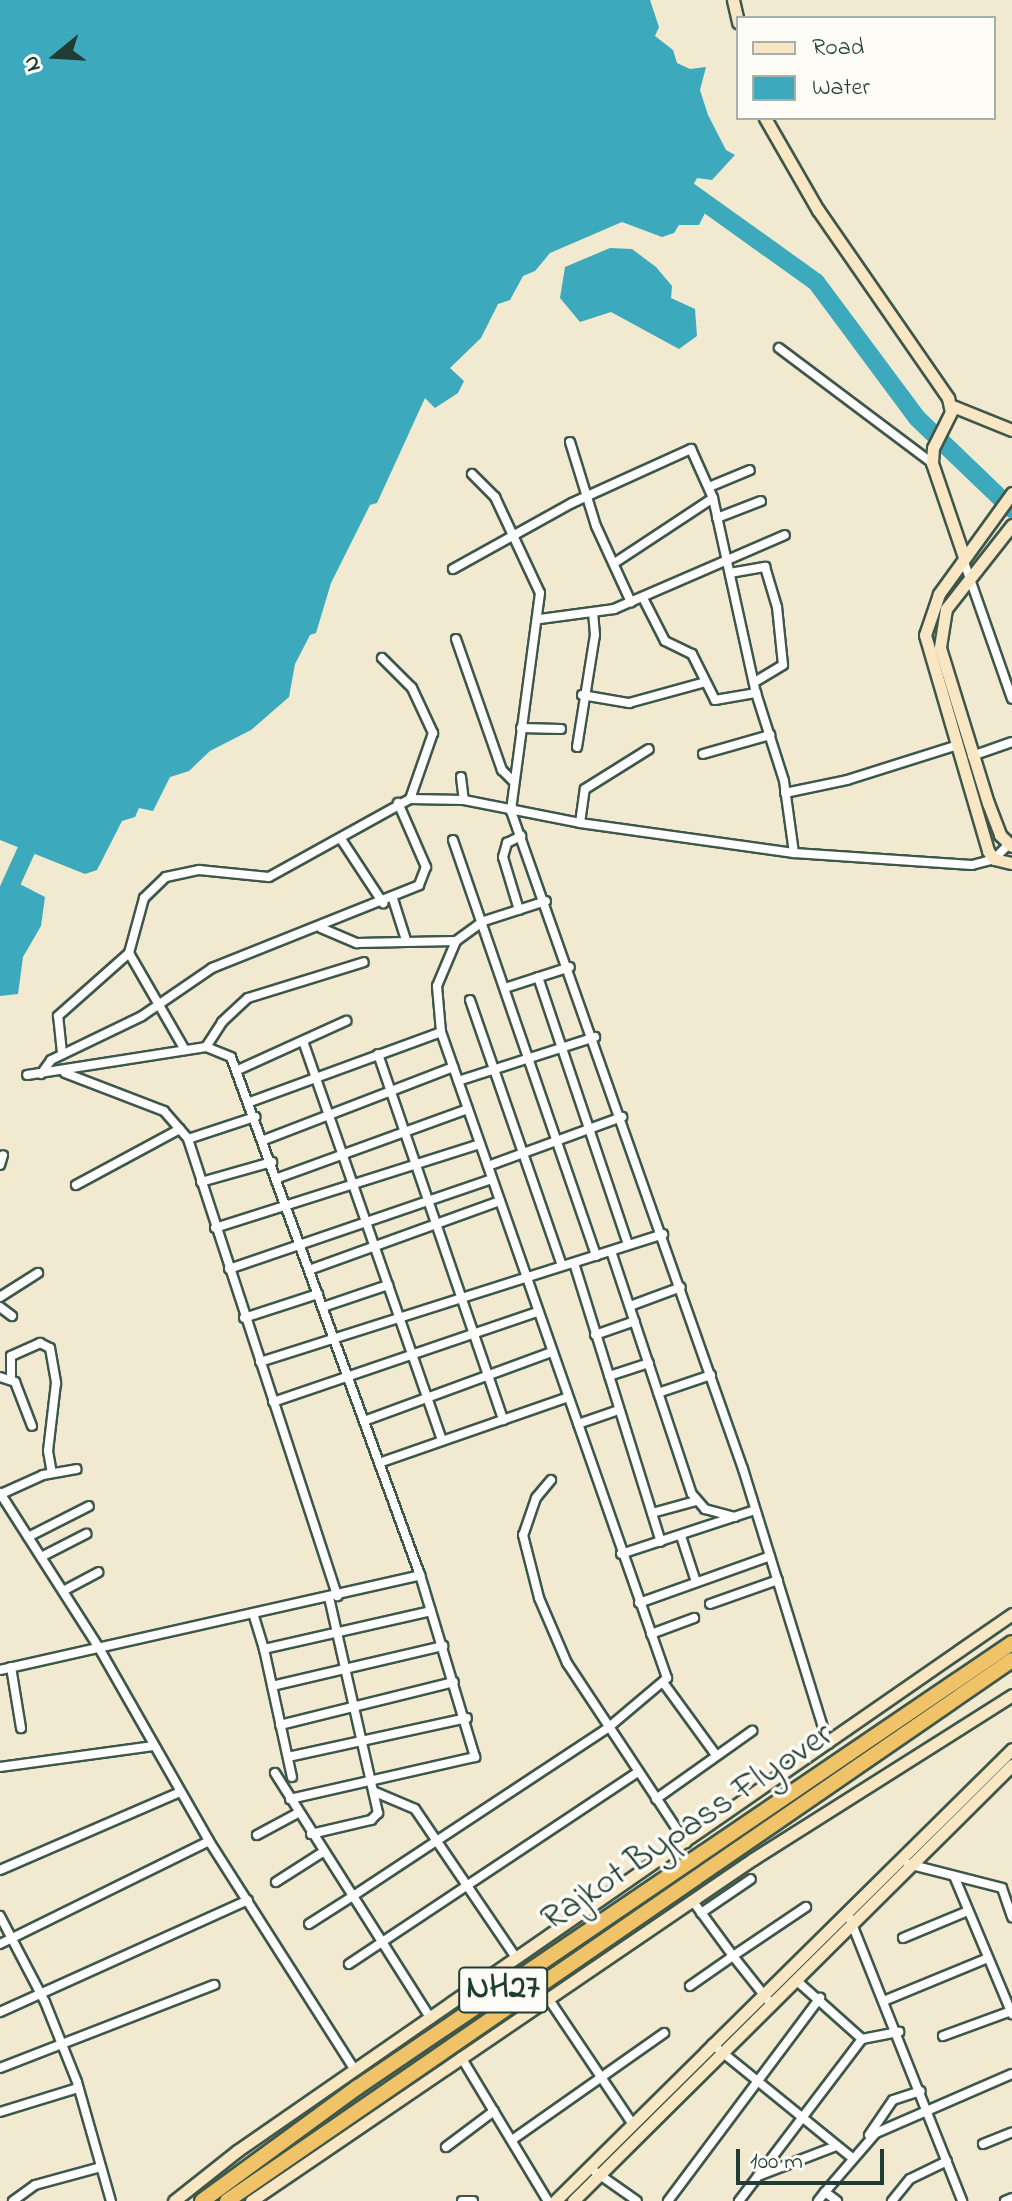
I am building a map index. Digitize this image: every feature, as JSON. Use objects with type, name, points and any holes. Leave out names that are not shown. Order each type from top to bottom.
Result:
[{"type":"highway","name":"Rajkot Bypass Flyover","points":[[227,2201],[812,1789],[1012,1643]]},
{"type":"highway","name":"Rajkot Bypass Flyover","points":[[202,2201],[358,2087],[1012,1660]]},
{"type":"street","points":[[766,120],[818,210],[950,405],[1012,430]]},
{"type":"street","points":[[779,348],[932,463]]},
{"type":"street","points":[[950,405],[949,418],[933,448],[932,463],[1012,699]]},
{"type":"street","points":[[570,442],[587,498],[631,602]]},
{"type":"street","points":[[453,569],[686,449],[696,454],[713,498],[756,693],[785,793],[794,853]]},
{"type":"street","points":[[709,487],[750,470]]},
{"type":"street","points":[[472,474],[495,497],[513,538],[537,580],[540,619],[521,728],[511,811],[595,1037],[711,1375],[828,1744]]},
{"type":"street","points":[[994,859],[955,746],[925,635],[939,594],[1012,493]]},
{"type":"street","points":[[616,562],[713,498]]},
{"type":"street","points":[[717,518],[761,501]]},
{"type":"street","points":[[62,1053],[57,1025],[61,1011],[129,953],[144,898],[166,877],[199,870],[269,877],[410,799],[464,800],[580,823],[794,853],[972,865],[994,859],[1010,845],[972,756],[940,648],[946,609],[1012,525]]},
{"type":"street","points":[[540,619],[593,614],[643,598],[785,535]]},
{"type":"street","points":[[730,573],[765,567],[777,607],[783,665],[755,682]]},
{"type":"street","points":[[643,598],[665,641],[692,654],[715,700],[756,693]]},
{"type":"street","points":[[577,747],[582,695],[594,645],[593,614]]},
{"type":"street","points":[[456,639],[502,770],[514,782]]},
{"type":"street","points":[[382,658],[412,688],[433,733],[410,799]]},
{"type":"street","points":[[582,695],[629,703],[705,682]]},
{"type":"street","points":[[521,728],[561,729]]},
{"type":"street","points":[[703,754],[770,735]]},
{"type":"street","points":[[972,756],[1012,742]]},
{"type":"street","points":[[785,793],[847,780],[955,746]]},
{"type":"street","points":[[580,823],[585,789],[649,749]]},
{"type":"street","points":[[461,777],[464,800]]},
{"type":"street","points":[[41,1074],[62,1053],[160,1003],[212,968],[321,928],[419,885],[426,867],[398,803]]},
{"type":"street","points":[[519,910],[503,857],[507,843],[521,836]]},
{"type":"street","points":[[341,839],[383,903]]},
{"type":"street","points":[[453,840],[484,921],[596,1256]]},
{"type":"street","points":[[994,859],[1012,863]]},
{"type":"street","points":[[393,899],[406,940]]},
{"type":"street","points":[[546,901],[484,921],[456,941],[437,986],[441,1032],[621,1554],[666,1669],[665,1685],[716,1755]]},
{"type":"street","points":[[321,928],[357,943],[456,941]]},
{"type":"street","points":[[129,953],[185,1050]]},
{"type":"street","points":[[206,1047],[222,1022],[248,998],[364,962]]},
{"type":"street","points":[[505,988],[570,967]]},
{"type":"street","points":[[538,977],[559,1048],[628,1244]]},
{"type":"street","points":[[470,1000],[562,1266]]},
{"type":"street","points":[[238,1070],[346,1021]]},
{"type":"street","points":[[250,1102],[316,1075],[441,1032]]},
{"type":"street","points":[[458,1081],[595,1037]]},
{"type":"street","points":[[303,1041],[442,1441]]},
{"type":"street","points":[[27,1075],[64,1073],[206,1047],[225,1051],[238,1070],[278,1178],[420,1575],[467,1718],[475,1757],[290,1799]]},
{"type":"street","points":[[378,1054],[503,1420]]},
{"type":"street","points":[[264,1140],[391,1094],[453,1067]]},
{"type":"street","points":[[64,1073],[136,1097],[164,1111],[188,1139],[333,1597],[337,1631],[375,1792],[376,1817],[311,1834]]},
{"type":"street","points":[[278,1178],[468,1109]]},
{"type":"street","points":[[188,1139],[255,1117]]},
{"type":"street","points":[[488,1166],[522,1151],[622,1117]]},
{"type":"street","points":[[76,1185],[180,1129]]},
{"type":"street","points":[[215,1228],[480,1144]]},
{"type":"street","points":[[0,1165],[3,1155]]},
{"type":"street","points":[[201,1182],[272,1162]]},
{"type":"street","points":[[229,1269],[492,1179]]},
{"type":"street","points":[[309,1270],[500,1201]]},
{"type":"street","points":[[260,1362],[663,1234]]},
{"type":"street","points":[[611,1251],[696,1501],[715,1514],[735,1517]]},
{"type":"street","points":[[574,1263],[661,1542]]},
{"type":"street","points":[[0,1297],[38,1273]]},
{"type":"street","points":[[323,1307],[388,1285]]},
{"type":"street","points":[[630,1306],[681,1287]]},
{"type":"street","points":[[244,1318],[318,1294]]},
{"type":"street","points":[[0,1307],[12,1316]]},
{"type":"street","points":[[273,1402],[474,1337],[537,1312]]},
{"type":"street","points":[[595,1335],[635,1321]]},
{"type":"street","points":[[32,1426],[11,1378],[11,1356],[46,1343],[56,1383],[48,1451],[52,1473]]},
{"type":"street","points":[[364,1421],[552,1352]]},
{"type":"street","points":[[609,1376],[649,1363]]},
{"type":"street","points":[[658,1393],[711,1375]]},
{"type":"street","points":[[0,1377],[11,1378]]},
{"type":"street","points":[[379,1463],[568,1397]]},
{"type":"street","points":[[578,1424],[619,1410]]},
{"type":"street","points":[[76,1469],[52,1473],[0,1494],[99,1648],[209,1841],[355,2070]]},
{"type":"street","points":[[551,1480],[526,1520],[525,1554],[567,1663],[686,1844]]},
{"type":"street","points":[[652,1513],[696,1501]]},
{"type":"street","points":[[28,1537],[89,1506]]},
{"type":"street","points":[[621,1554],[755,1510]]},
{"type":"street","points":[[41,1557],[86,1534]]},
{"type":"street","points":[[681,1536],[696,1582]]},
{"type":"street","points":[[639,1603],[770,1556]]},
{"type":"street","points":[[63,1591],[98,1572]]},
{"type":"street","points":[[0,1670],[420,1575]]},
{"type":"street","points":[[710,1604],[778,1580]]},
{"type":"street","points":[[264,1649],[431,1611]]},
{"type":"street","points":[[253,1613],[292,1777]]},
{"type":"street","points":[[174,2201],[355,2070],[686,1844],[1012,1614]]},
{"type":"street","points":[[651,1634],[694,1618]]},
{"type":"street","points":[[272,1686],[443,1646]]},
{"type":"street","points":[[11,1667],[21,1728]]},
{"type":"street","points":[[280,1725],[454,1682]]},
{"type":"street","points":[[309,1924],[439,1842],[609,1727],[665,1685]]},
{"type":"street","points":[[251,2201],[692,1900],[1012,1695]]},
{"type":"street","points":[[288,1757],[467,1718]]},
{"type":"street","points":[[656,1799],[752,1731]]},
{"type":"street","points":[[0,1767],[154,1746]]},
{"type":"street","points":[[766,2000],[796,1980],[899,1862],[1010,1760]]},
{"type":"street","points":[[555,2201],[595,2171],[766,2000],[912,1865],[1010,1760]]},
{"type":"street","points":[[275,1773],[431,2019]]},
{"type":"street","points":[[349,1964],[637,1773]]},
{"type":"street","points":[[0,1870],[180,1792]]},
{"type":"street","points":[[375,1792],[415,1809],[517,1960]]},
{"type":"street","points":[[257,1835],[298,1813]]},
{"type":"street","points":[[0,1944],[209,1841]]},
{"type":"street","points":[[276,1882],[323,1852]]},
{"type":"street","points":[[899,1862],[1007,1889],[1012,1917]]},
{"type":"street","points":[[943,2036],[1011,2012],[954,1876]]},
{"type":"street","points":[[701,1913],[751,1879]]},
{"type":"street","points":[[0,2012],[248,1900]]},
{"type":"street","points":[[692,1900],[766,2000]]},
{"type":"street","points":[[690,1986],[806,1907]]},
{"type":"street","points":[[903,1938],[968,1911]]},
{"type":"street","points":[[0,1916],[41,1995],[63,2047],[111,2201]]},
{"type":"street","points":[[852,1918],[899,2032],[962,2201]]},
{"type":"street","points":[[886,2000],[988,1958]]},
{"type":"street","points":[[796,1980],[820,1998],[862,2039]]},
{"type":"street","points":[[0,2068],[63,2047],[214,1985]]},
{"type":"street","points":[[548,1998],[632,2123]]},
{"type":"street","points":[[668,2201],[820,1998]]},
{"type":"street","points":[[739,2201],[862,2039],[899,2032]]},
{"type":"street","points":[[512,2140],[664,2033]]},
{"type":"street","points":[[717,2048],[834,2147],[851,2157]]},
{"type":"street","points":[[573,2201],[632,2123],[717,2048]]},
{"type":"street","points":[[461,2057],[548,2201]]},
{"type":"street","points":[[864,2142],[928,2109],[1012,2074]]},
{"type":"street","points":[[0,2112],[78,2088]]},
{"type":"street","points":[[818,2201],[893,2100],[921,2091]]},
{"type":"street","points":[[446,2147],[494,2111]]},
{"type":"street","points":[[983,2144],[1012,2132]]},
{"type":"street","points":[[757,2177],[834,2147]]},
{"type":"street","points":[[892,2201],[910,2179],[947,2161]]},
{"type":"street","points":[[13,2201],[35,2185],[101,2167]]},
{"type":"street","points":[[595,2171],[626,2198],[637,2201]]},
{"type":"street","points":[[825,2192],[837,2201]]},
{"type":"street","points":[[1005,2201],[1012,2198]]},
{"type":"street","points":[[462,2201],[473,2201]]},
{"type":"water","points":[[0,0],[650,0],[659,27],[655,36],[673,50],[677,63],[690,69],[706,67],[700,90],[708,115],[726,150],[735,155],[712,180],[697,178],[691,189],[705,213],[699,225],[679,225],[674,233],[662,237],[622,222],[550,253],[535,271],[523,276],[510,300],[498,304],[481,338],[450,368],[464,381],[458,393],[435,408],[425,398],[377,503],[370,505],[331,583],[316,633],[310,635],[295,664],[289,697],[251,730],[210,751],[189,771],[170,777],[153,811],[139,808],[135,817],[122,821],[97,870],[85,874],[0,840]]},
{"type":"water","points":[[610,248],[632,249],[656,267],[672,286],[671,298],[695,309],[697,336],[679,349],[611,312],[580,322],[560,298],[565,267]]},
{"type":"water","points":[[12,880],[45,897],[41,926],[23,957],[18,994],[0,996],[0,895]]},
{"type":"waterway","points":[[672,179],[816,282],[917,418],[1012,509]]},
{"type":"waterway","points":[[0,908],[36,829]]}]
